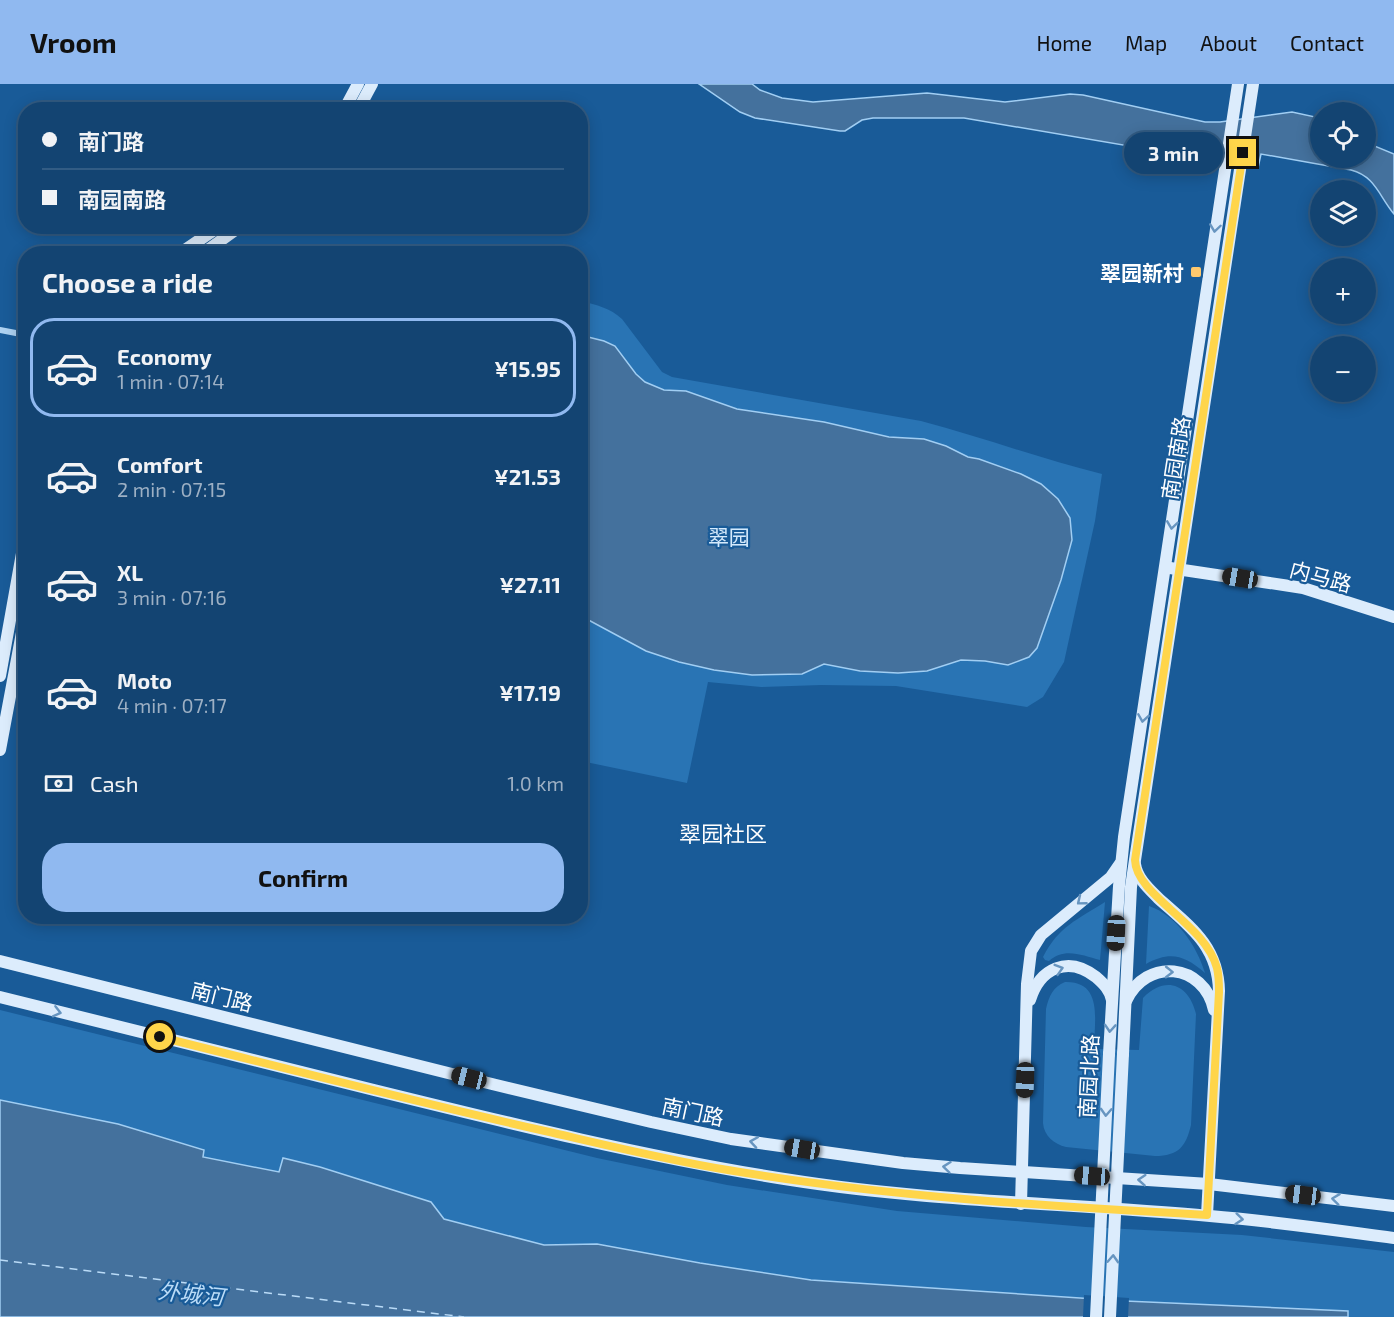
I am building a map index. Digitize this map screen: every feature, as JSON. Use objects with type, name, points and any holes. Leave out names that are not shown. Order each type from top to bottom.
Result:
[{"type":"main road","points":[[348,102],[358,84]]},
{"type":"main road","points":[[362,102],[372,84]]},
{"type":"main road","name":"南园南路","points":[[1138,839],[1224,170],[1238,84]]},
{"type":"main road","name":"南园南路","points":[[1124,837],[1172,568],[1253,84]]},
{"type":"main road","points":[[190,246],[208,234]]},
{"type":"main road","points":[[213,246],[230,234]]},
{"type":"main road","name":"内马路","points":[[1172,568],[1303,588],[1394,617]]},
{"type":"main road","points":[[0,676],[18,576]]},
{"type":"main road","points":[[0,750],[18,654]]},
{"type":"main road","name":"南园北路","points":[[1096,1317],[1108,1054],[1124,837]]},
{"type":"main road","name":"南园北路","points":[[1110,1317],[1125,1004],[1138,839]]},
{"type":"main road","points":[[1021,1204],[1028,969],[1034,945],[1049,927],[1111,877],[1121,860]]},
{"type":"main road","points":[[1135,860],[1137,872],[1144,883],[1196,932],[1214,961],[1219,982],[1207,1215]]},
{"type":"main road","name":"南门路","points":[[0,961],[663,1125],[731,1138],[858,1157],[960,1168],[1209,1184],[1394,1206]]},
{"type":"main road","points":[[1027,1013],[1032,994],[1041,979],[1051,970],[1065,966],[1080,968],[1092,975],[1108,991],[1112,1002]]},
{"type":"main road","points":[[1125,1004],[1134,988],[1149,975],[1163,971],[1179,972],[1196,979],[1206,989],[1213,1005],[1217,1025]]},
{"type":"main road","points":[[0,998],[458,1111],[642,1154],[725,1170],[855,1189],[1021,1204],[1207,1215],[1394,1238]]},
{"type":"street","points":[[0,330],[18,333]]},
{"type":"green space","name":"翠园","points":[[588,303],[608,310],[622,319],[662,372],[672,377],[921,421],[1102,474],[1095,521],[1064,662],[1043,697],[1027,707],[896,686],[761,687],[708,682],[687,783],[588,762]]},
{"type":"green space","points":[[1105,902],[1100,960],[1067,953],[1049,961],[1045,960],[1043,957],[1049,946],[1062,931]]},
{"type":"green space","points":[[1149,906],[1168,916],[1184,933],[1197,952],[1205,973],[1190,962],[1177,957],[1162,957],[1146,964]]},
{"type":"green space","points":[[1065,982],[1077,983],[1086,988],[1091,996],[1095,1016],[1094,1049],[1139,1050],[1143,998],[1151,991],[1168,985],[1175,986],[1188,996],[1196,1014],[1191,1125],[1187,1139],[1176,1152],[1155,1156],[1066,1147],[1057,1144],[1048,1136],[1043,1123],[1046,1009],[1052,992]]},
{"type":"green space","points":[[0,1010],[597,1158],[727,1185],[897,1211],[1086,1227],[1242,1235],[1394,1252],[1394,1317],[1348,1317],[1348,1311],[1125,1301],[811,1280],[597,1244],[544,1245],[444,1219],[431,1202],[320,1167],[283,1158],[279,1172],[203,1157],[203,1149],[118,1124],[0,1100]]},
{"type":"water","points":[[699,84],[752,84],[760,90],[782,98],[813,102],[927,93],[1005,102],[1070,94],[1205,122],[1292,112],[1310,116],[1310,163],[1261,154],[1258,168],[964,118],[873,118],[862,120],[845,131],[840,131],[755,118],[740,112]]},
{"type":"water","points":[[1376,147],[1394,154],[1394,214],[1376,188],[1376,180],[1369,180],[1351,170],[1340,168],[1376,168]]},
{"type":"water","name":"翠园","points":[[588,337],[615,346],[636,374],[645,382],[664,390],[686,391],[737,409],[824,422],[889,437],[924,439],[946,446],[968,457],[1021,474],[1041,484],[1058,499],[1070,518],[1072,540],[1061,580],[1037,648],[1029,657],[1008,665],[961,660],[927,671],[898,673],[860,671],[824,664],[802,674],[752,675],[714,670],[646,651],[588,620]]},
{"type":"water","name":"外城河","points":[[0,1100],[118,1124],[204,1150],[203,1157],[279,1172],[283,1158],[320,1167],[431,1202],[444,1219],[544,1245],[597,1244],[811,1280],[1125,1301],[1348,1311],[1348,1317],[0,1317]]},
{"type":"pier","points":[[1084,1295],[1129,1298],[1128,1317],[1083,1317]]},
{"type":"ferry route","points":[[0,1260],[464,1317]]},
{"type":"place","name":"翠园新村","points":[[1196,272]]},
{"type":"district","name":"翠园社区","points":[[723,833]]},
{"type":"route","points":[[160,1037],[504,1122],[642,1154],[725,1170],[855,1189],[934,1197],[1207,1215],[1219,992],[1217,968],[1206,945],[1196,932],[1144,883],[1137,872],[1135,860],[1243,153]]}]
